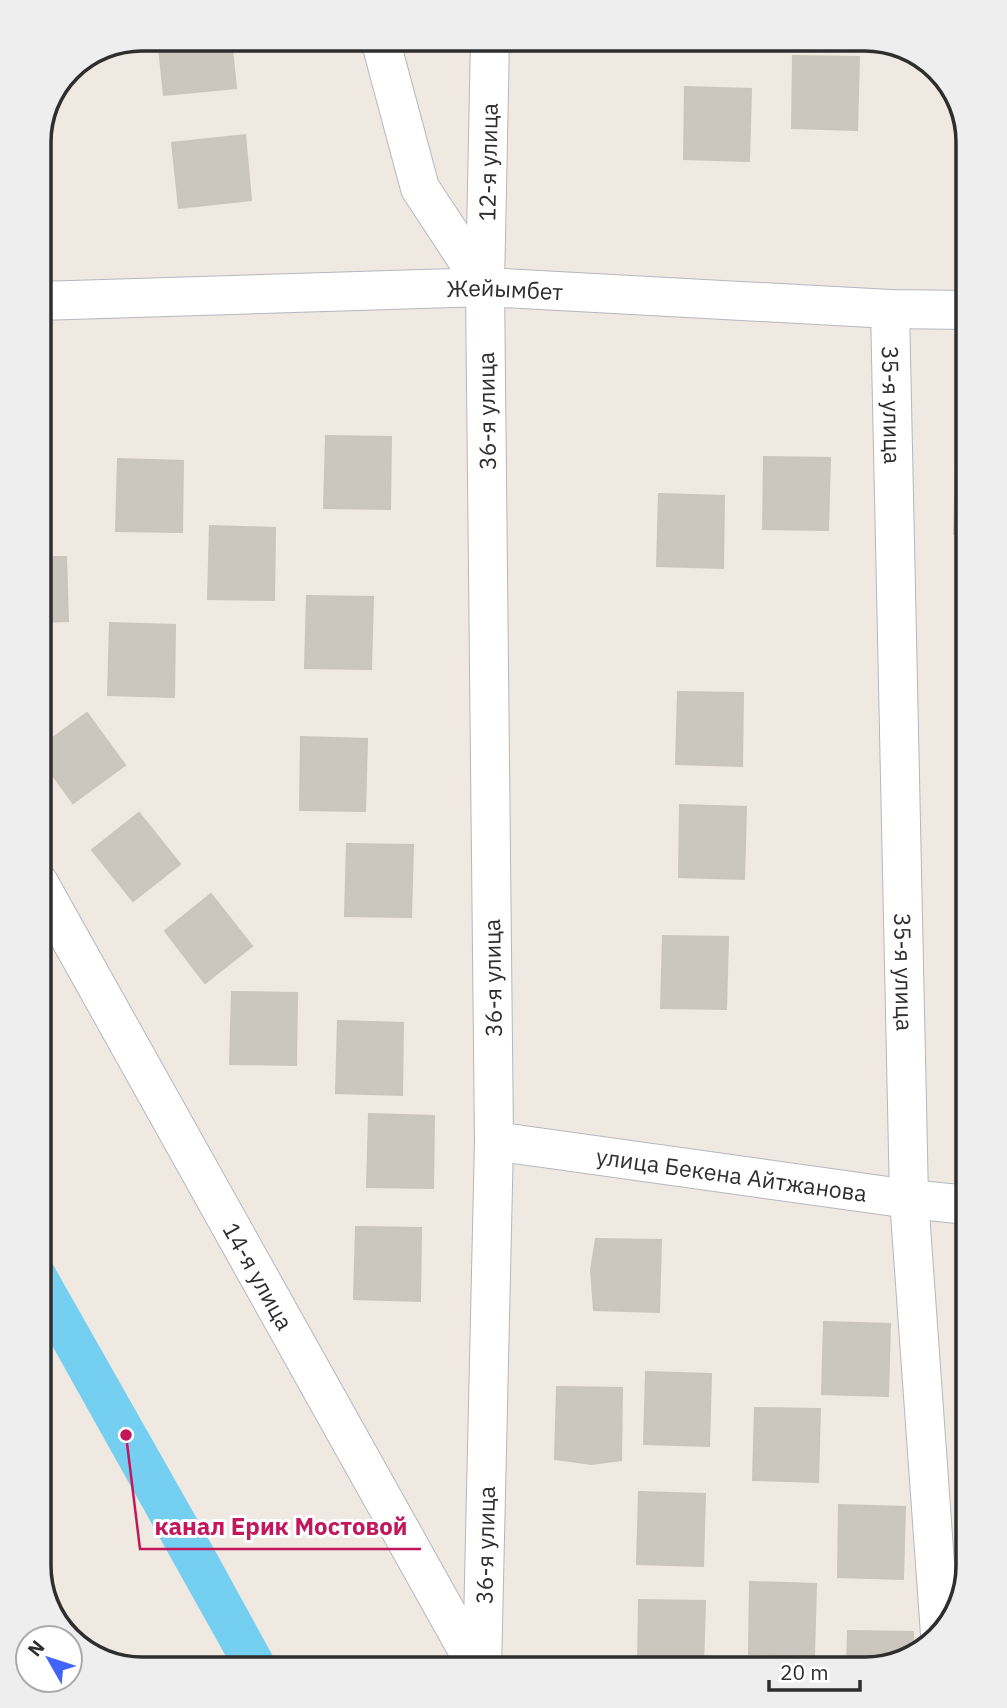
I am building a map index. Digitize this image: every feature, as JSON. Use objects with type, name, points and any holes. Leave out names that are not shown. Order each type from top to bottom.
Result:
[{"type":"street","points":[[383,51],[420,188],[485,287]]},
{"type":"street","name":"12-я улица","points":[[485,287],[490,51]]},
{"type":"street","name":"Жейымбет","points":[[51,301],[485,287],[890,309],[956,310]]},
{"type":"street","name":"36-я улица","points":[[480,1657],[494,1141],[485,287]]},
{"type":"street","name":"35-я улица","points":[[890,309],[909,1199],[939,1619]]},
{"type":"street","name":"14-я улица","points":[[51,904],[473,1657]]},
{"type":"street","name":"улица Бекена Айтжанова","points":[[494,1141],[956,1204]]},
{"type":"water","points":[[51,1261],[273,1657],[226,1657],[51,1343]]},
{"type":"building","points":[[159,51],[232,51],[236,88],[164,95]]},
{"type":"building","points":[[793,56],[859,57],[857,130],[792,128]]},
{"type":"building","points":[[685,87],[751,89],[749,161],[684,159]]},
{"type":"building","points":[[245,135],[251,200],[179,208],[172,143]]},
{"type":"building","points":[[326,436],[391,437],[390,509],[324,508]]},
{"type":"building","points":[[764,457],[830,458],[828,530],[763,529]]},
{"type":"building","points":[[118,459],[183,461],[182,532],[116,531]]},
{"type":"building","points":[[956,463],[956,534],[954,534]]},
{"type":"building","points":[[659,494],[724,496],[723,568],[657,566]]},
{"type":"building","points":[[210,526],[275,528],[274,600],[208,599]]},
{"type":"building","points":[[51,557],[66,557],[68,621],[51,622]]},
{"type":"building","points":[[307,596],[373,597],[371,669],[305,668]]},
{"type":"building","points":[[110,623],[175,625],[174,697],[108,695]]},
{"type":"building","points":[[678,692],[743,693],[742,766],[676,764]]},
{"type":"building","points":[[87,713],[125,765],[73,803],[51,773],[51,739]]},
{"type":"building","points":[[301,737],[367,739],[365,811],[300,810]]},
{"type":"building","points":[[680,805],[746,807],[744,879],[679,877]]},
{"type":"building","points":[[139,813],[180,864],[133,901],[92,850]]},
{"type":"building","points":[[347,844],[413,845],[411,917],[345,916]]},
{"type":"building","points":[[211,894],[252,946],[205,983],[165,931]]},
{"type":"building","points":[[663,936],[728,937],[726,1009],[661,1008]]},
{"type":"building","points":[[232,992],[297,993],[296,1065],[230,1064]]},
{"type":"building","points":[[338,1021],[403,1023],[402,1095],[336,1093]]},
{"type":"building","points":[[369,1114],[434,1116],[433,1188],[367,1187]]},
{"type":"building","points":[[356,1227],[421,1228],[420,1301],[354,1299]]},
{"type":"building","points":[[596,1239],[661,1240],[659,1312],[594,1310],[591,1270]]},
{"type":"building","points":[[824,1322],[890,1324],[888,1396],[822,1394]]},
{"type":"building","points":[[646,1372],[711,1374],[709,1446],[644,1444]]},
{"type":"building","points":[[557,1387],[622,1388],[621,1460],[591,1464],[555,1459]]},
{"type":"building","points":[[755,1408],[820,1409],[818,1482],[753,1480]]},
{"type":"building","points":[[639,1492],[705,1494],[703,1566],[637,1564]]},
{"type":"building","points":[[839,1505],[905,1507],[903,1579],[838,1577]]},
{"type":"building","points":[[750,1582],[816,1584],[814,1656],[749,1654]]},
{"type":"building","points":[[639,1600],[705,1601],[703,1657],[638,1657]]},
{"type":"building","points":[[848,1631],[913,1632],[913,1644],[906,1648],[878,1656],[847,1657]]},
{"type":"place","name":"канал Ерик Мостовой","points":[[126,1435]]}]
